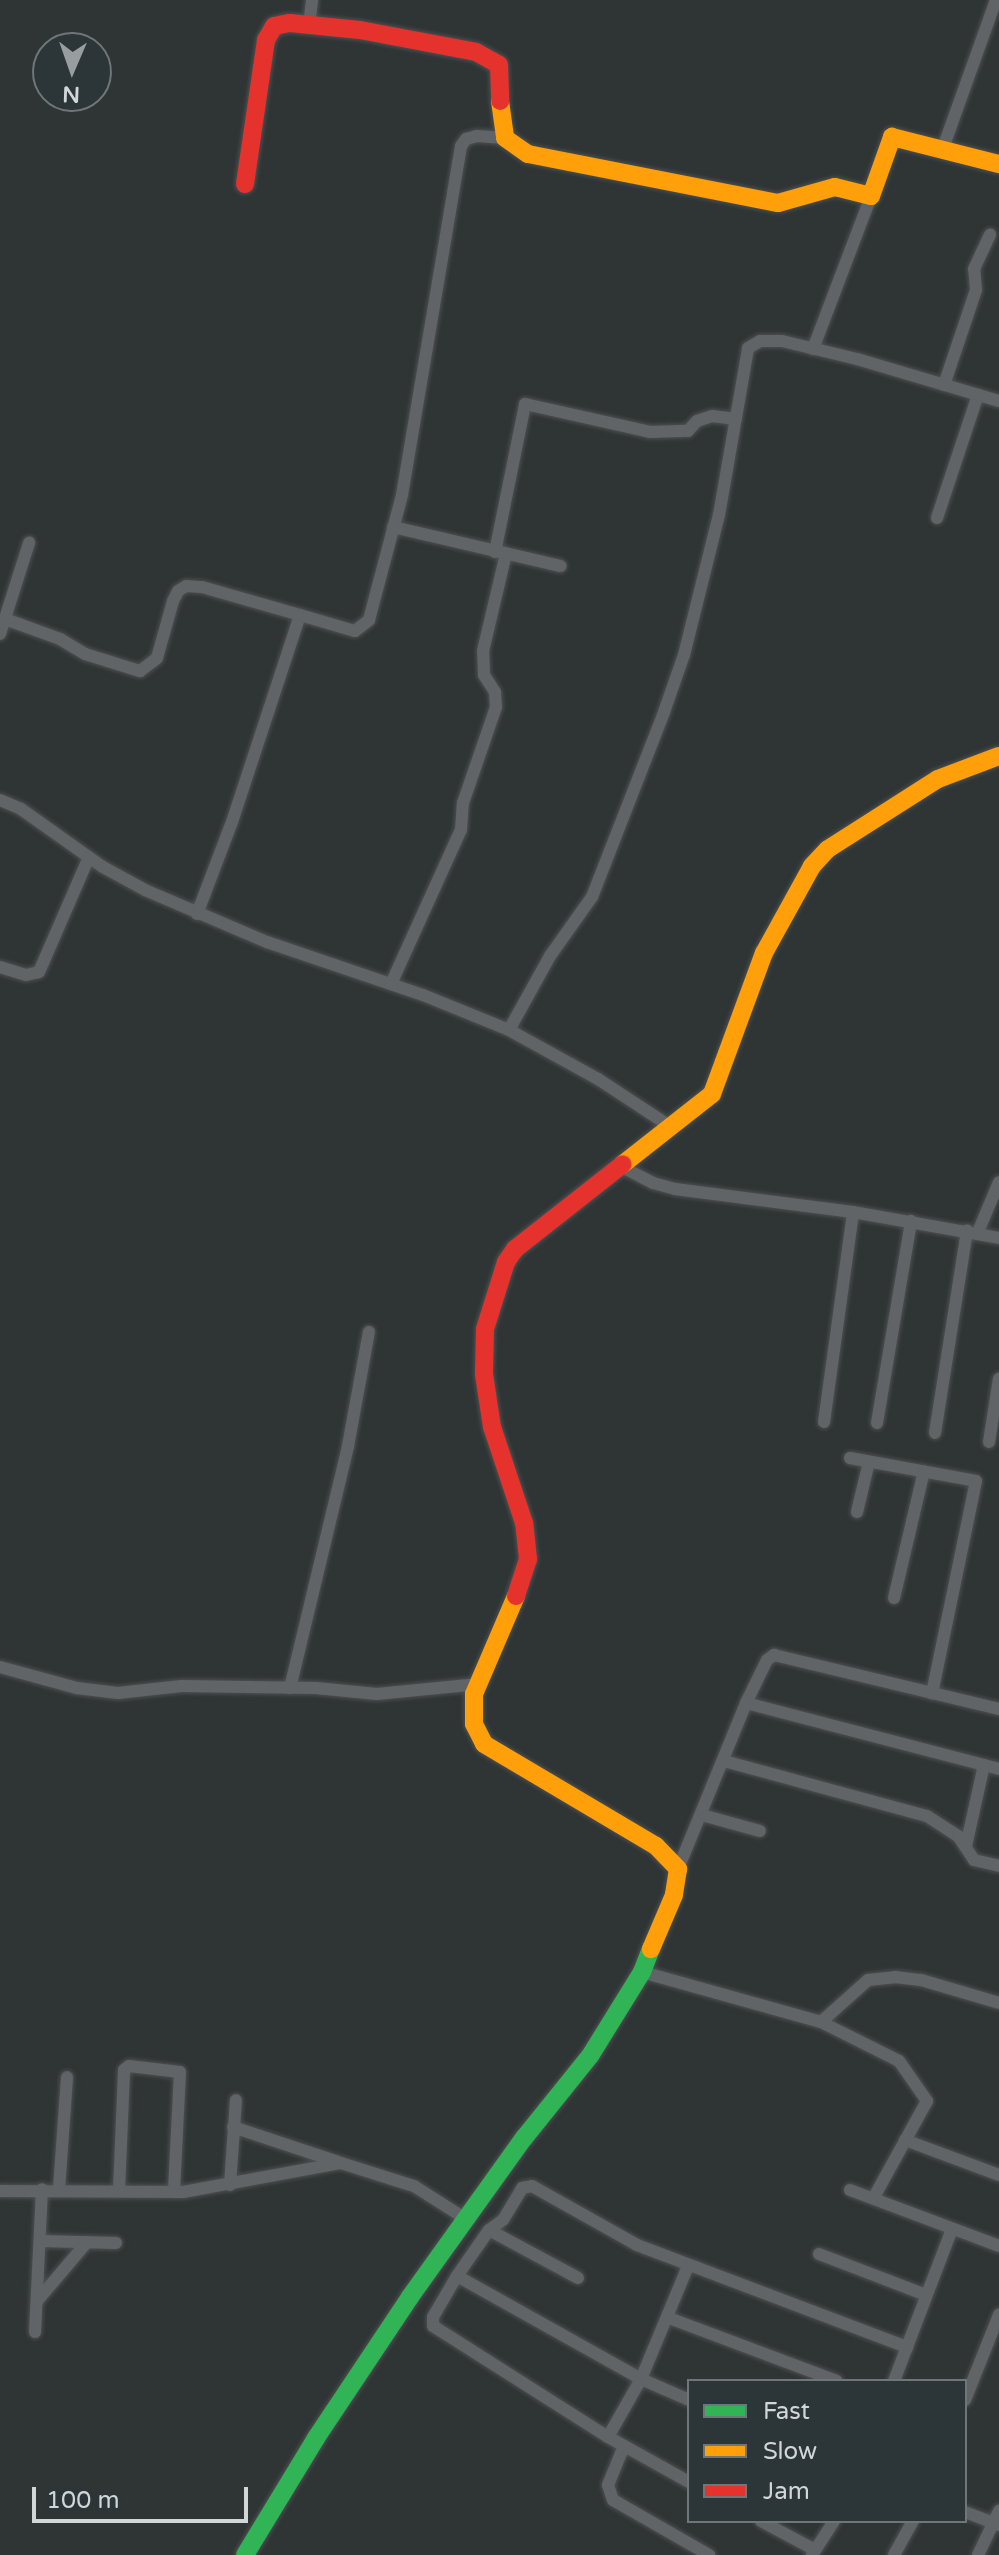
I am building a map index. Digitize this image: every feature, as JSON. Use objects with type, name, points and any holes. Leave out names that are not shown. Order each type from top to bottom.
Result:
[{"type":"street","points":[[309,25],[312,0]]},
{"type":"street","points":[[943,148],[996,0]]},
{"type":"street","points":[[245,184],[269,31],[281,24],[360,30],[489,57],[499,65],[505,138]]},
{"type":"street","points":[[5,619],[43,632],[85,654],[140,671],[157,658],[173,601],[178,591],[186,586],[202,587],[355,631],[361,629],[371,614],[402,495],[461,146],[466,139],[477,136],[505,138],[528,154],[735,197],[778,203],[835,187],[871,196]]},
{"type":"street","points":[[813,349],[890,138],[943,148],[999,164]]},
{"type":"street","points":[[944,385],[976,290],[974,277],[977,259],[990,234]]},
{"type":"street","points":[[509,1030],[550,956],[592,897],[684,655],[715,530],[748,348],[760,341],[813,349],[999,401]]},
{"type":"street","points":[[937,518],[978,395]]},
{"type":"street","points":[[391,984],[461,830],[463,803],[496,707],[495,692],[484,675],[483,651],[525,404],[650,432],[688,431],[697,421],[712,416],[736,419]]},
{"type":"street","points":[[393,527],[561,566]]},
{"type":"street","points":[[0,635],[29,543]]},
{"type":"street","points":[[197,914],[232,822],[300,615]]},
{"type":"street","points":[[678,1869],[656,1846],[623,1824],[484,1744],[472,1715],[479,1684],[524,1578],[528,1559],[524,1523],[492,1427],[484,1374],[490,1304],[515,1249],[712,1094],[764,953],[812,866],[856,829],[938,779],[999,756]]},
{"type":"street","points":[[0,800],[40,821],[89,857],[145,890],[197,914],[509,1030],[598,1079],[671,1127]]},
{"type":"street","points":[[0,967],[26,975],[39,972],[89,857]]},
{"type":"street","points":[[620,1166],[653,1183],[675,1189],[853,1212],[999,1238]]},
{"type":"street","points":[[935,1433],[972,1232],[999,1182]]},
{"type":"street","points":[[824,1422],[853,1212]]},
{"type":"street","points":[[877,1423],[911,1221]]},
{"type":"street","points":[[290,1688],[348,1446],[369,1332]]},
{"type":"street","points":[[989,1442],[999,1379]]},
{"type":"street","points":[[850,1458],[976,1481],[932,1693]]},
{"type":"street","points":[[857,1512],[869,1462]]},
{"type":"street","points":[[894,1598],[924,1471]]},
{"type":"street","points":[[245,2555],[316,2438],[524,2138],[590,2056],[642,1972],[664,1925],[678,1869],[746,1703],[767,1660],[783,1655],[999,1709]]},
{"type":"street","points":[[0,1667],[77,1688],[118,1693],[182,1686],[290,1688],[377,1694],[479,1684]]},
{"type":"street","points":[[746,1703],[999,1769]]},
{"type":"street","points":[[724,1761],[912,1810],[939,1822],[966,1846],[974,1860],[999,1866]]},
{"type":"street","points":[[966,1846],[984,1765]]},
{"type":"street","points":[[702,1815],[760,1831]]},
{"type":"street","points":[[642,1972],[821,2022],[899,2061],[927,2101],[874,2197]]},
{"type":"street","points":[[821,2022],[868,1980],[921,1980],[999,2003]]},
{"type":"street","points":[[119,2191],[124,2070],[129,2066],[173,2069],[180,2074],[174,2192]]},
{"type":"street","points":[[59,2189],[67,2077]]},
{"type":"street","points":[[230,2185],[236,2100]]},
{"type":"street","points":[[233,2127],[414,2186],[466,2219]]},
{"type":"street","points":[[905,2140],[999,2175]]},
{"type":"street","points":[[0,2191],[174,2192],[230,2185],[341,2163]]},
{"type":"street","points":[[687,2481],[608,2437],[433,2326],[433,2317],[457,2276],[489,2230],[503,2220],[522,2188],[532,2186],[637,2245],[907,2347]]},
{"type":"street","points":[[35,2332],[42,2189]]},
{"type":"street","points":[[850,2190],[999,2246]]},
{"type":"street","points":[[895,2379],[952,2229]]},
{"type":"street","points":[[489,2230],[578,2278]]},
{"type":"street","points":[[41,2241],[116,2243]]},
{"type":"street","points":[[37,2301],[87,2242]]},
{"type":"street","points":[[819,2254],[926,2295]]},
{"type":"street","points":[[608,2437],[641,2379],[669,2318],[688,2266]]},
{"type":"street","points":[[457,2276],[641,2379],[687,2399]]},
{"type":"street","points":[[967,2395],[999,2315]]},
{"type":"street","points":[[669,2318],[832,2379]]},
{"type":"street","points":[[624,2446],[608,2485],[613,2500],[709,2555]]},
{"type":"street","points":[[967,2512],[997,2520],[978,2555]]},
{"type":"street","points":[[764,2523],[813,2553],[833,2523]]},
{"type":"street","points":[[894,2555],[912,2523]]},
{"type":"traffic: fast","points":[[245,2555],[316,2438],[410,2297],[524,2138],[590,2056],[642,1972],[651,1949]]},
{"type":"traffic: slow","points":[[500,101],[505,138],[528,154],[778,203],[835,187],[871,196],[892,137],[999,164]]},
{"type":"traffic: slow","points":[[623,1164],[712,1094],[764,953],[812,866],[828,849],[938,779],[999,756]]},
{"type":"traffic: slow","points":[[516,1596],[474,1694],[474,1724],[484,1744],[656,1846],[678,1869],[674,1895],[651,1949]]},
{"type":"traffic: jam","points":[[245,184],[266,40],[274,26],[290,23],[360,30],[476,52],[499,65],[500,101]]},
{"type":"traffic: jam","points":[[516,1596],[528,1559],[524,1523],[492,1427],[484,1374],[485,1329],[506,1262],[515,1249],[623,1164]]}]
